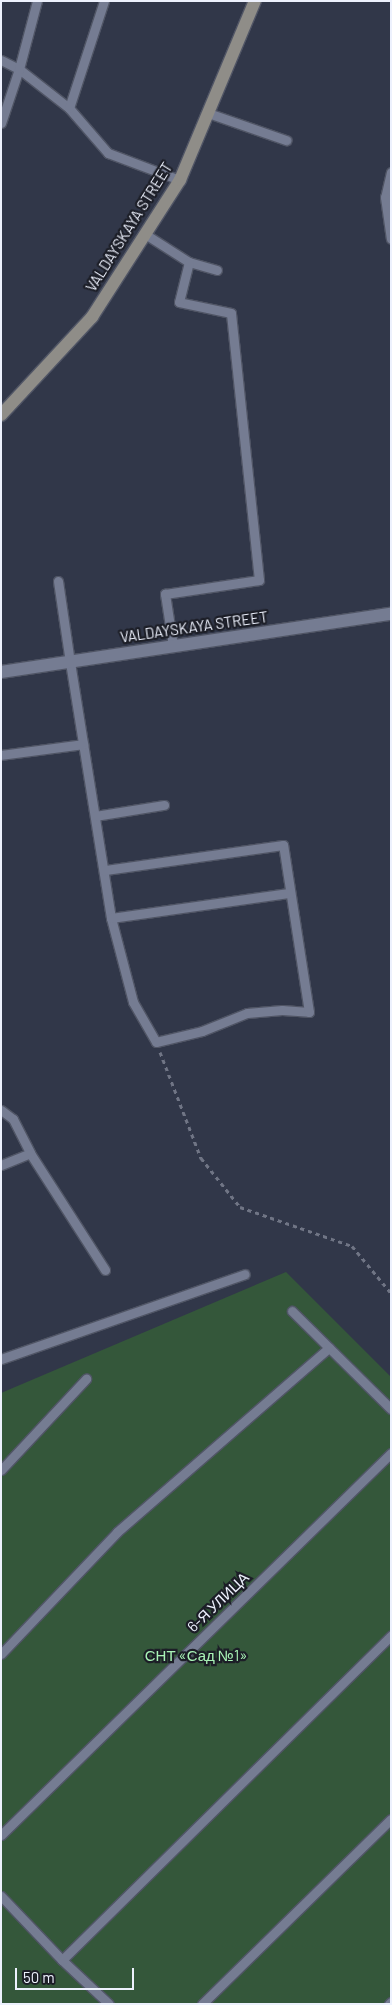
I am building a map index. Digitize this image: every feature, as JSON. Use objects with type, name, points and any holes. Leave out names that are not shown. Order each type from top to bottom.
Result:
[{"type":"street","name":"VALDAYSKAYA STREET","points":[[1,414],[92,317],[180,180],[255,1]]},
{"type":"street","name":"VALDAYSKAYA STREET","points":[[1,672],[391,614]]},
{"type":"lane","points":[[1,123],[19,69],[37,1]]},
{"type":"lane","points":[[69,108],[104,1]]},
{"type":"lane","points":[[1,60],[19,69],[69,108],[108,153],[180,180]]},
{"type":"lane","points":[[208,113],[286,140]]},
{"type":"lane","points":[[391,172],[385,198],[391,239]]},
{"type":"lane","points":[[145,234],[189,262],[217,270]]},
{"type":"lane","points":[[173,646],[165,594],[259,580],[231,313],[179,302],[189,262]]},
{"type":"lane","points":[[58,581],[111,918],[133,1002],[156,1042],[202,1031],[247,1012],[282,1010],[309,1012],[283,845],[104,870]]},
{"type":"lane","points":[[1,755],[84,744]]},
{"type":"lane","points":[[95,816],[164,805]]},
{"type":"lane","points":[[111,918],[290,894]]},
{"type":"lane","points":[[1,1110],[13,1119],[30,1153],[105,1270]]},
{"type":"lane","points":[[1,1165],[30,1153]]},
{"type":"lane","points":[[1,1359],[245,1274]]},
{"type":"lane","points":[[292,1311],[391,1409]]},
{"type":"lane","points":[[1,1654],[117,1532],[330,1348]]},
{"type":"lane","points":[[1,1470],[86,1380]]},
{"type":"lane","name":"6-Я УЛИЦА","points":[[1,1835],[391,1452]]},
{"type":"lane","points":[[62,1960],[391,1636]]},
{"type":"lane","points":[[202,2004],[391,1819]]},
{"type":"lane","points":[[1,1896],[62,1960],[109,2004]]},
{"type":"path","points":[[156,1042],[201,1158],[240,1207],[352,1246],[391,1293]]},
{"type":"green space","name":"СНТ «Сад №1»","points":[[286,1272],[391,1377],[391,2004],[1,2004],[1,1393]]}]
